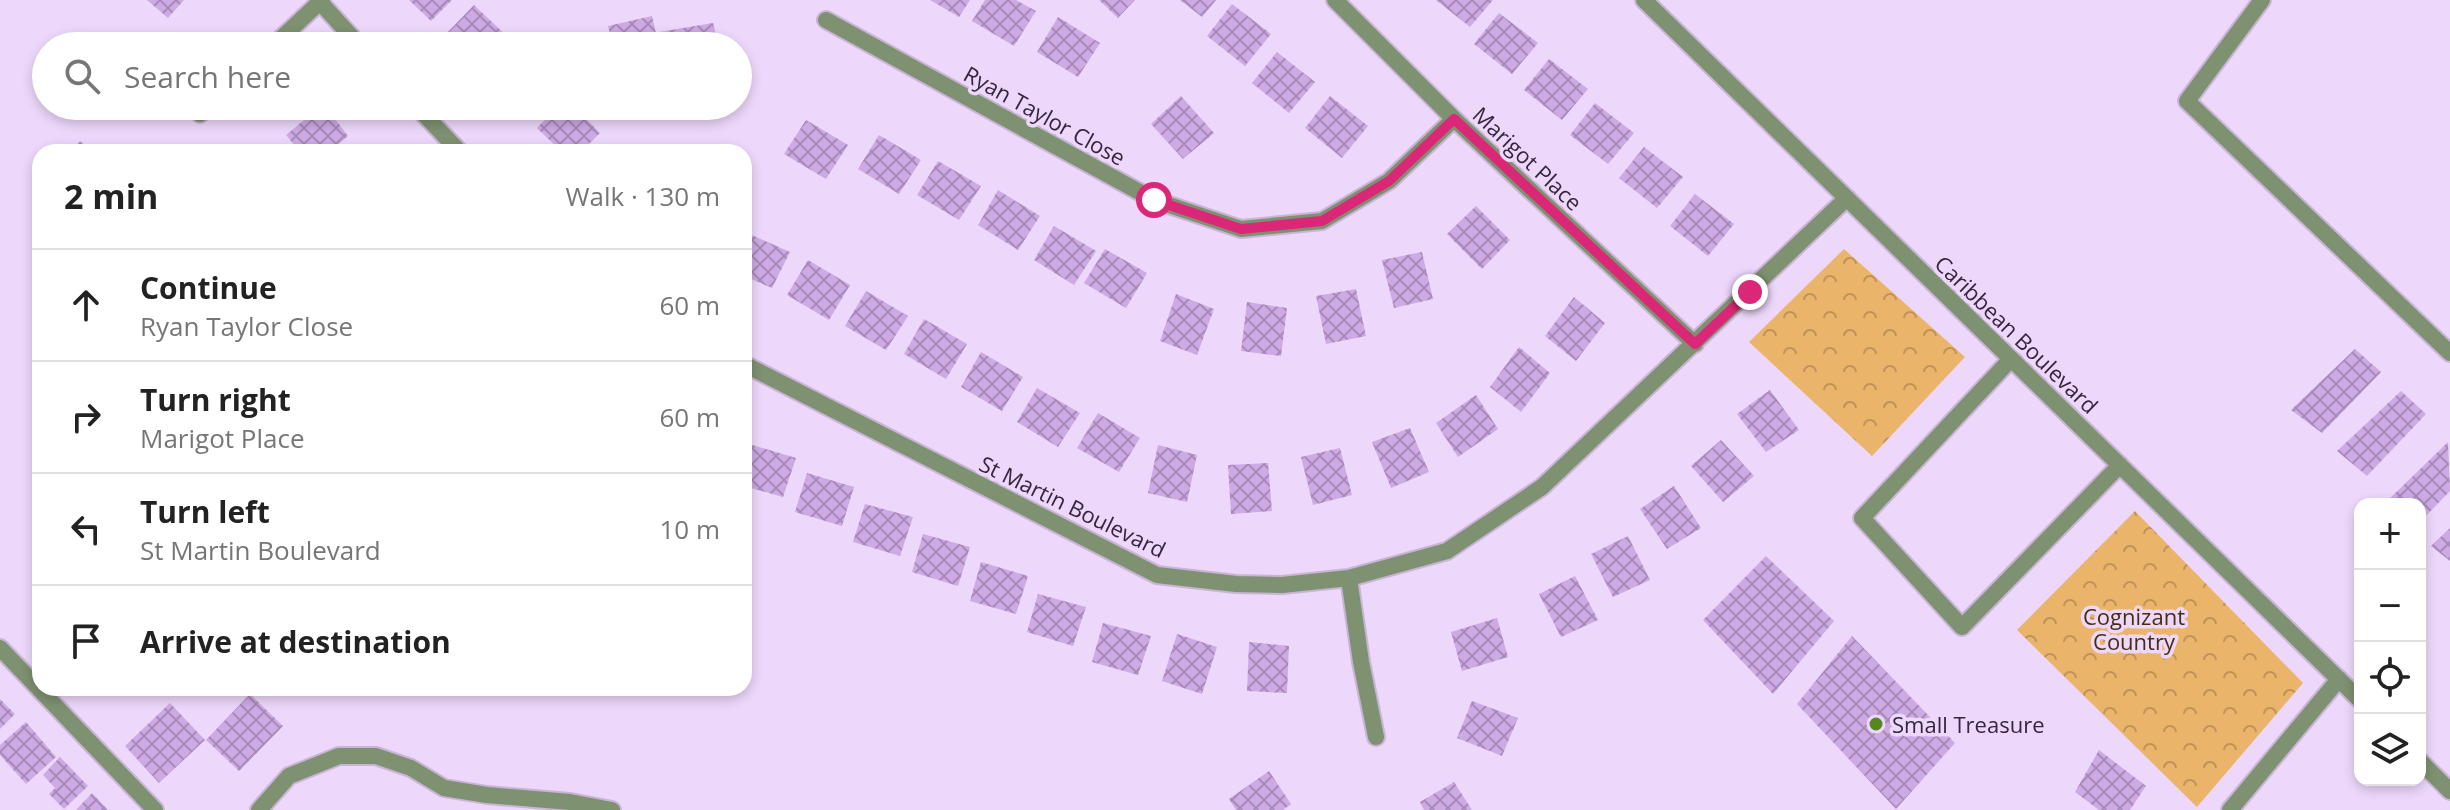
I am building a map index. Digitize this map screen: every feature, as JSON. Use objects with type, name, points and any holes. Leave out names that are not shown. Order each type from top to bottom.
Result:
[{"type":"street","name":"Marigot Place","points":[[1335,0],[1454,119],[1695,344]]},
{"type":"street","name":"Caribbean Boulevard","points":[[1644,0],[2354,694]]},
{"type":"street","points":[[2262,0],[2187,101],[2448,346]]},
{"type":"street","points":[[288,32],[321,1],[348,32]]},
{"type":"street","name":"Ryan Taylor Close","points":[[826,20],[1154,200],[1241,229],[1322,221],[1389,181],[1454,119]]},
{"type":"street","points":[[429,120],[452,144]]},
{"type":"street","name":"St Martin Boulevard","points":[[752,368],[1157,575],[1236,584],[1282,585],[1349,578],[1447,551],[1542,487],[1847,198]]},
{"type":"street","points":[[2011,359],[1862,518],[1962,627],[2120,465]]},
{"type":"street","points":[[1349,578],[1376,737]]},
{"type":"street","points":[[0,648],[32,681]]},
{"type":"street","points":[[2230,810],[2339,679]]},
{"type":"street","points":[[46,696],[155,810]]},
{"type":"street","points":[[259,810],[289,776],[339,756],[376,756],[411,768],[444,788],[570,802],[612,810]]},
{"type":"street","points":[[2426,767],[2450,791]]},
{"type":"green space","points":[[1844,249],[1965,357],[1872,456],[1749,342]]},
{"type":"green space","name":"Cognizant Country","points":[[2135,511],[2303,683],[2197,807],[2017,630]]},
{"type":"building","points":[[147,0],[184,0],[168,18]]},
{"type":"building","points":[[409,0],[452,0],[431,21]]},
{"type":"building","points":[[930,0],[970,0],[959,17]]},
{"type":"building","points":[[985,0],[1016,0],[1036,11],[1014,46],[972,21]]},
{"type":"building","points":[[1099,0],[1135,0],[1118,18]]},
{"type":"building","points":[[1180,0],[1216,0],[1202,17]]},
{"type":"building","points":[[1436,0],[1493,0],[1470,27]]},
{"type":"building","points":[[1232,4],[1271,34],[1245,66],[1207,36]]},
{"type":"building","points":[[474,5],[503,32],[448,32]]},
{"type":"building","points":[[1499,13],[1538,43],[1512,74],[1474,44]]},
{"type":"building","points":[[652,16],[656,32],[610,32],[608,26]]},
{"type":"building","points":[[1058,17],[1100,43],[1078,77],[1037,52]]},
{"type":"building","points":[[713,23],[715,32],[659,32]]},
{"type":"building","points":[[1277,52],[1315,82],[1289,113],[1252,83]]},
{"type":"building","points":[[1549,59],[1588,89],[1562,120],[1524,90]]},
{"type":"building","points":[[1181,96],[1214,133],[1183,159],[1151,124]]},
{"type":"building","points":[[1330,96],[1368,126],[1342,158],[1305,128]]},
{"type":"building","points":[[1595,103],[1634,133],[1608,164],[1570,135]]},
{"type":"building","points":[[304,120],[336,120],[348,136],[338,144],[293,144],[286,135]]},
{"type":"building","points":[[545,120],[587,120],[600,133],[589,144],[554,144],[537,128]]},
{"type":"building","points":[[806,120],[848,145],[826,179],[784,154]]},
{"type":"building","points":[[879,135],[921,160],[899,194],[858,169]]},
{"type":"building","points":[[1644,147],[1683,177],[1657,208],[1619,178]]},
{"type":"building","points":[[938,161],[981,186],[959,220],[917,195]]},
{"type":"building","points":[[998,190],[1040,216],[1018,250],[978,225]]},
{"type":"building","points":[[1695,194],[1734,224],[1708,256],[1670,226]]},
{"type":"building","points":[[1476,206],[1510,240],[1482,269],[1447,234]]},
{"type":"building","points":[[1054,226],[1096,251],[1074,285],[1034,260]]},
{"type":"building","points":[[752,235],[790,252],[772,288],[752,279]]},
{"type":"building","points":[[1105,249],[1147,273],[1126,308],[1084,283]]},
{"type":"building","points":[[1422,252],[1433,299],[1394,308],[1382,260]]},
{"type":"building","points":[[808,260],[850,285],[829,320],[787,295]]},
{"type":"building","points":[[1356,289],[1366,336],[1326,344],[1316,296]]},
{"type":"building","points":[[866,291],[908,316],[886,350],[845,326]]},
{"type":"building","points":[[1176,294],[1214,309],[1197,355],[1160,341]]},
{"type":"building","points":[[1574,297],[1605,323],[1576,361],[1545,336]]},
{"type":"building","points":[[1247,302],[1287,308],[1281,356],[1241,351]]},
{"type":"building","points":[[924,319],[967,344],[946,379],[904,354]]},
{"type":"building","points":[[1519,347],[1550,373],[1521,412],[1490,387]]},
{"type":"building","points":[[2355,349],[2381,372],[2322,433],[2291,410]]},
{"type":"building","points":[[981,352],[1023,377],[1002,411],[961,387]]},
{"type":"building","points":[[1037,388],[1080,413],[1058,447],[1017,422]]},
{"type":"building","points":[[1770,390],[1799,430],[1766,452],[1737,414]]},
{"type":"building","points":[[2401,391],[2426,414],[2367,476],[2337,451]]},
{"type":"building","points":[[1476,395],[1498,429],[1458,457],[1436,423]]},
{"type":"building","points":[[1098,413],[1140,438],[1119,472],[1077,448]]},
{"type":"building","points":[[1410,428],[1429,472],[1391,488],[1372,442]]},
{"type":"building","points":[[1721,440],[1754,476],[1723,502],[1691,466]]},
{"type":"building","points":[[2448,442],[2450,491],[2426,516],[2426,498],[2390,498]]},
{"type":"building","points":[[752,445],[796,458],[783,497],[752,488]]},
{"type":"building","points":[[1158,445],[1197,455],[1187,502],[1148,493]]},
{"type":"building","points":[[1340,448],[1352,495],[1313,505],[1301,457]]},
{"type":"building","points":[[1268,463],[1272,511],[1231,514],[1228,465]]},
{"type":"building","points":[[807,473],[854,487],[842,526],[795,512]]},
{"type":"building","points":[[1674,486],[1701,528],[1667,549],[1640,509]]},
{"type":"building","points":[[865,504],[913,517],[900,556],[853,542]]},
{"type":"building","points":[[2450,528],[2450,561],[2431,546]]},
{"type":"building","points":[[923,534],[970,547],[958,586],[912,572]]},
{"type":"building","points":[[1628,536],[1650,580],[1613,597],[1591,554]]},
{"type":"building","points":[[1766,556],[1834,621],[1773,694],[1703,620]]},
{"type":"building","points":[[981,562],[1028,576],[1016,614],[970,601]]},
{"type":"building","points":[[1575,576],[1598,620],[1561,637],[1539,594]]},
{"type":"building","points":[[1038,594],[1086,607],[1073,646],[1027,632]]},
{"type":"building","points":[[1497,618],[1508,657],[1462,671],[1451,632]]},
{"type":"building","points":[[1103,623],[1151,636],[1138,675],[1092,662]]},
{"type":"building","points":[[1177,634],[1217,647],[1202,694],[1162,681]]},
{"type":"building","name":"Small Treasure","points":[[1852,636],[1955,743],[1896,809],[1797,704]]},
{"type":"building","points":[[1249,642],[1289,646],[1287,693],[1247,691]]},
{"type":"building","points":[[248,696],[252,696],[283,726],[239,771],[206,740]]},
{"type":"building","points":[[0,699],[15,714],[0,729]]},
{"type":"building","points":[[1472,701],[1518,718],[1502,756],[1457,738]]},
{"type":"building","points":[[170,703],[205,740],[159,783],[125,746]]},
{"type":"building","points":[[26,722],[56,757],[26,784],[0,755],[0,745]]},
{"type":"building","points":[[2099,750],[2146,786],[2130,810],[2099,810],[2075,792]]},
{"type":"building","points":[[60,757],[88,786],[64,809],[49,794],[55,788],[43,775]]},
{"type":"building","points":[[1269,771],[1291,804],[1283,810],[1236,810],[1229,799]]},
{"type":"building","points":[[1454,782],[1472,810],[1424,810],[1420,802]]},
{"type":"building","points":[[92,793],[108,810],[76,810]]},
{"type":"place","name":"Small Treasure","points":[[1876,724]]},
{"type":"route","points":[[1154,200],[1241,229],[1322,221],[1389,181],[1454,119],[1695,344],[1750,292]]}]
